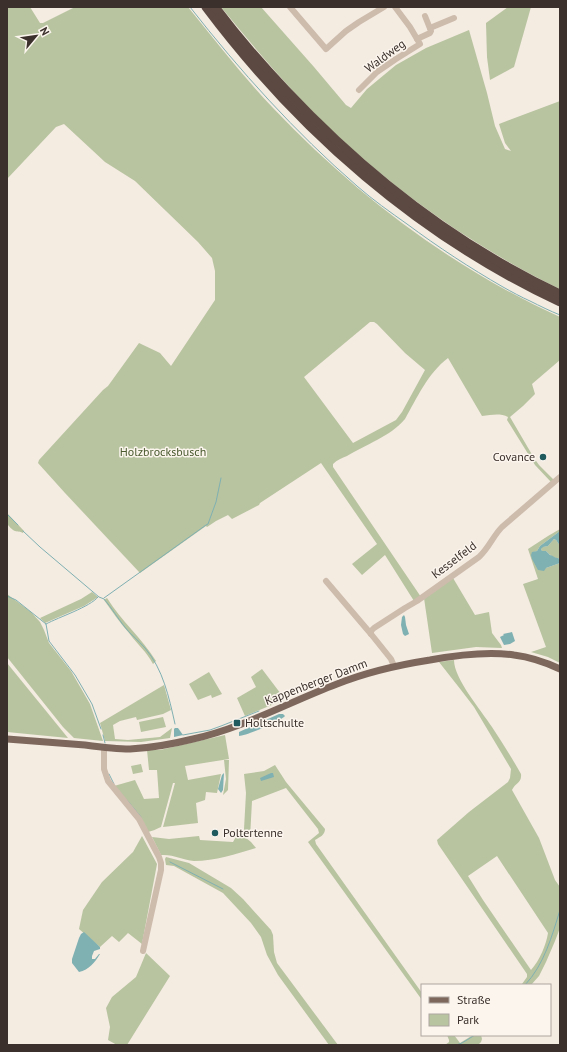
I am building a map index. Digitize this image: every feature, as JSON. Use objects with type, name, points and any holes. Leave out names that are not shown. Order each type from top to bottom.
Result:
[{"type":"highway","points":[[206,7],[239,48],[290,105],[346,160],[367,178],[420,220],[470,253],[540,293],[560,302]]},
{"type":"highway","points":[[215,7],[245,44],[295,99],[322,127],[372,173],[419,210],[466,242],[498,262],[560,294]]},
{"type":"main road","name":"Kappenberger Damm","points":[[7,739],[131,749],[145,748],[207,736],[246,722],[348,679],[394,666],[463,655],[504,654],[526,657],[560,669]]},
{"type":"street","points":[[290,7],[326,49],[346,31],[384,7]]},
{"type":"street","name":"Waldweg","points":[[359,90],[377,72],[396,58],[420,44],[410,27],[395,7]]},
{"type":"street","points":[[425,16],[430,28]]},
{"type":"street","name":"Waldweg","points":[[417,39],[430,33],[430,28],[454,18]]},
{"type":"street","name":"Kesselfeld","points":[[371,634],[371,631],[380,623],[417,601],[479,557],[486,550],[502,527],[560,477]]},
{"type":"street","points":[[326,581],[371,634],[394,666]]},
{"type":"street","points":[[104,747],[104,769],[108,781],[139,819],[159,857],[161,864],[161,870],[143,951]]},
{"type":"green space","name":"Holzbrocksbusch","points":[[7,7],[30,7],[40,23],[43,23],[75,7],[188,7],[241,72],[274,109],[305,141],[372,200],[407,227],[481,276],[520,298],[560,317],[560,360],[532,384],[535,394],[510,417],[534,458],[554,480],[551,482],[535,465],[507,420],[508,417],[499,415],[482,416],[448,358],[429,378],[405,419],[399,425],[385,435],[333,464],[333,467],[421,597],[414,601],[385,555],[362,575],[352,564],[377,544],[321,463],[259,505],[232,519],[228,515],[207,527],[206,526],[140,573],[38,463],[39,460],[108,386],[139,343],[160,353],[171,366],[215,300],[215,271],[212,258],[198,242],[135,181],[105,162],[64,124],[56,127],[7,179]],"holes":[[[370,322],[374,322],[405,353],[425,370],[396,420],[353,443],[304,377]]]},
{"type":"green space","points":[[221,7],[261,7],[346,105],[351,108],[367,89],[396,65],[426,48],[469,30],[495,126],[505,149],[511,151],[505,143],[499,124],[560,101],[560,289],[500,257],[471,239],[442,220],[388,180],[362,158],[306,105],[262,57]]},
{"type":"green space","points":[[508,7],[531,7],[514,67],[490,80],[487,57],[486,23]]},
{"type":"green space","points":[[7,513],[24,531],[23,533],[12,529],[7,524]]},
{"type":"green space","points":[[560,529],[560,531],[534,552],[539,570],[560,563],[560,663],[548,657],[531,652],[546,647],[523,584],[538,579],[528,549]]},
{"type":"green space","points":[[554,539],[560,546],[560,558],[554,557],[541,549],[542,547],[548,546]]},
{"type":"green space","points":[[453,578],[475,615],[489,612],[492,633],[502,648],[476,647],[432,653],[424,598]]},
{"type":"green space","points":[[92,592],[98,597],[84,606],[45,623],[40,618],[81,599]]},
{"type":"green space","points":[[7,594],[31,612],[40,622],[49,643],[71,671],[90,704],[103,741],[74,738],[63,727],[7,657]]},
{"type":"green space","points":[[107,598],[156,661],[153,664],[104,600]]},
{"type":"green space","points":[[454,660],[455,668],[463,685],[511,756],[521,774],[519,781],[512,790],[539,838],[555,880],[560,887],[560,928],[539,976],[532,984],[522,984],[527,977],[527,974],[438,844],[437,840],[469,812],[508,782],[510,778],[511,769],[474,707],[439,662]],"holes":[[[497,856],[548,933],[546,942],[537,962],[531,970],[468,876]]]},
{"type":"green space","points":[[7,663],[68,738],[7,732]]},
{"type":"green space","points":[[262,669],[284,700],[245,716],[237,698],[256,687],[251,677]]},
{"type":"green space","points":[[209,672],[222,694],[212,698],[211,695],[198,700],[189,684]]},
{"type":"green space","points":[[164,685],[171,710],[163,714],[137,720],[136,717],[120,721],[113,725],[115,739],[128,740],[160,737],[172,728],[170,738],[141,742],[105,741],[100,723]]},
{"type":"green space","points":[[163,717],[166,727],[141,732],[139,722]]},
{"type":"green space","points":[[225,735],[229,759],[185,766],[188,780],[221,774],[217,793],[206,792],[205,800],[196,803],[198,823],[163,827],[175,783],[173,783],[161,827],[148,832],[114,786],[135,780],[144,799],[159,798],[157,770],[149,770],[147,750],[160,750]]},
{"type":"green space","points":[[224,760],[229,760],[228,790],[223,795],[226,779]]},
{"type":"green space","points":[[141,764],[143,772],[133,774],[131,766]]},
{"type":"green space","points":[[275,765],[286,782],[325,829],[323,834],[315,840],[316,844],[421,992],[421,999],[308,842],[319,833],[318,829],[286,788],[252,801],[250,838],[246,835],[244,829],[246,793],[244,774],[264,771]]},
{"type":"green space","points":[[241,834],[256,848],[233,855],[202,861],[186,860],[170,855],[161,855],[152,837],[169,839],[199,836],[200,840],[233,842],[237,835]]},
{"type":"green space","points":[[142,836],[157,864],[142,944],[128,933],[119,942],[112,936],[100,947],[79,929],[83,910],[102,882],[133,852]]},
{"type":"green space","points":[[166,857],[189,863],[231,888],[243,899],[271,930],[277,963],[338,1045],[329,1045],[278,975],[267,955],[261,937],[251,923],[223,893],[174,866],[166,865]]},
{"type":"green space","points":[[146,953],[170,976],[127,1045],[117,1045],[108,1040],[110,1027],[106,1008],[112,997],[136,977]]},
{"type":"green space","points":[[447,1036],[455,1036],[460,1043],[471,1036],[481,1036],[482,1039],[478,1045],[445,1045],[449,1042]]},
{"type":"water","points":[[560,531],[560,546],[554,539],[548,546],[541,549],[542,551],[546,551],[556,558],[560,558],[560,563],[546,568],[544,571],[538,570],[532,559],[532,552],[537,551],[540,546]]},
{"type":"water","points":[[404,615],[409,634],[405,636],[401,625],[402,617]]},
{"type":"water","points":[[512,632],[515,641],[504,645],[500,637],[504,635],[503,634]]},
{"type":"water","points":[[279,714],[283,714],[285,716],[262,728],[239,736],[239,732]]},
{"type":"water","points":[[175,728],[178,728],[183,735],[174,737]]},
{"type":"water","points":[[224,773],[223,790],[221,793],[218,789]]},
{"type":"water","points":[[273,773],[274,777],[261,781],[260,778]]},
{"type":"water","points":[[84,932],[100,947],[100,949],[94,951],[92,959],[95,959],[100,954],[89,968],[79,972],[72,963],[72,959],[79,938]]},
{"type":"waterway","points":[[190,7],[248,78],[290,123],[363,191],[419,233],[466,265],[513,293],[560,315]]},
{"type":"waterway","points":[[104,598],[208,524],[216,502],[221,478]]},
{"type":"waterway","points":[[7,514],[18,525]]},
{"type":"waterway","points":[[23,531],[99,597],[104,599],[126,629],[145,648],[161,674],[168,694],[175,724]]},
{"type":"waterway","points":[[7,596],[16,600],[46,624],[49,641],[75,675],[92,704],[101,729]]},
{"type":"waterway","points":[[46,624],[81,608],[98,597]]},
{"type":"waterway","points":[[183,735],[210,730],[259,711]]},
{"type":"waterway","points":[[103,735],[105,743]]},
{"type":"waterway","points":[[109,774],[114,784]]},
{"type":"waterway","points":[[127,800],[141,817]]},
{"type":"waterway","points":[[170,862],[223,889]]},
{"type":"waterway","points":[[526,984],[532,977],[542,959],[560,910]]},
{"type":"waterway","points":[[456,1045],[473,1036]]},
{"type":"place","name":"Covance","points":[[543,457]]},
{"type":"place","name":"Holtschulte","points":[[237,723]]},
{"type":"place","name":"Poltertenne","points":[[215,833]]}]
